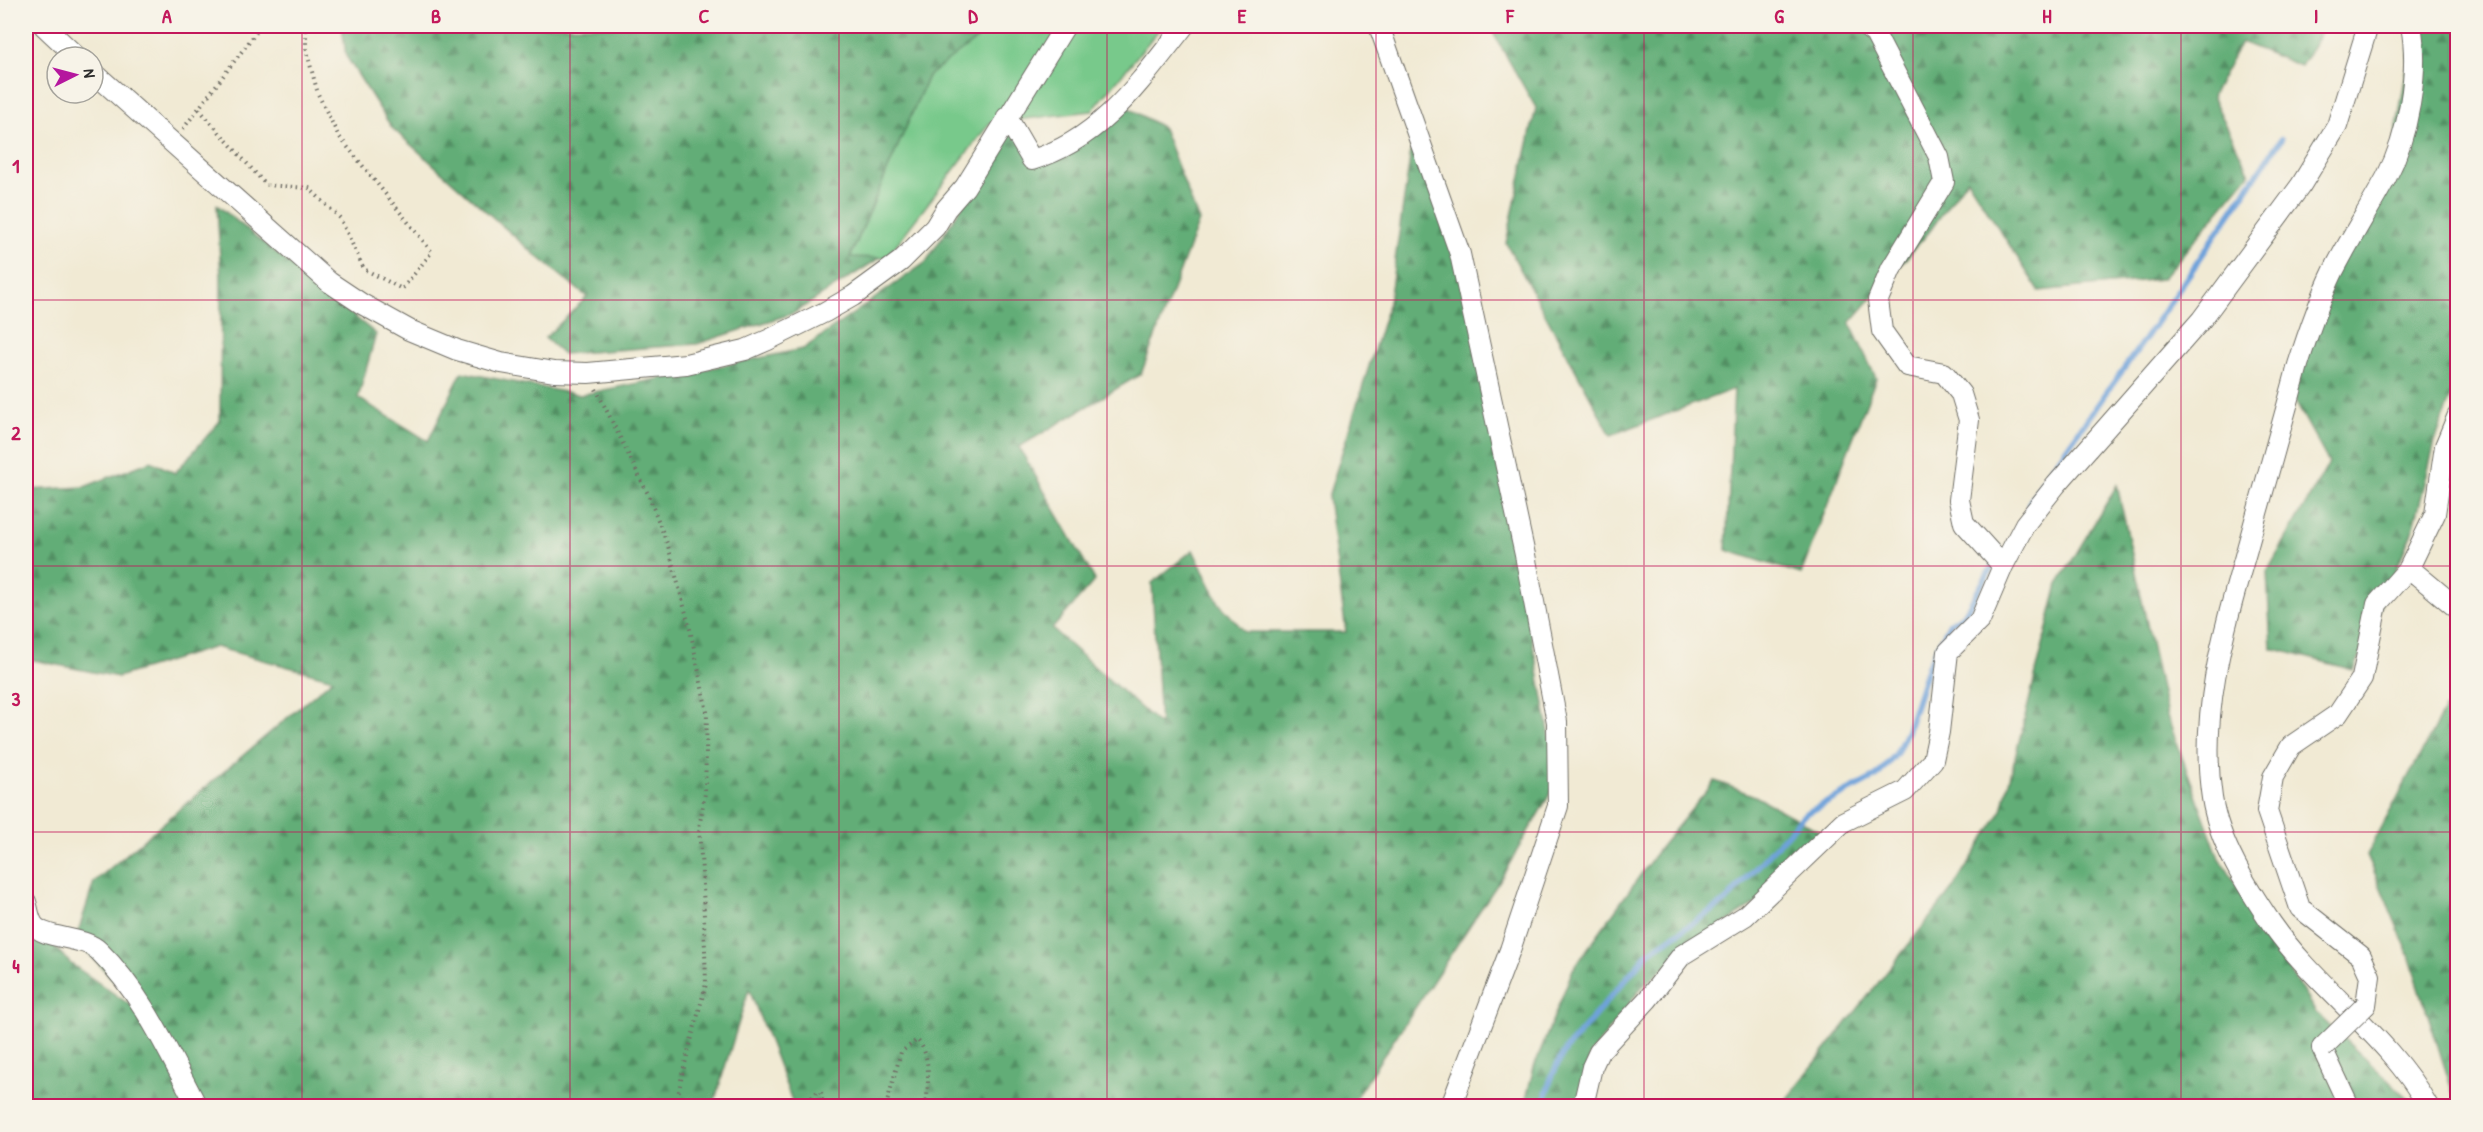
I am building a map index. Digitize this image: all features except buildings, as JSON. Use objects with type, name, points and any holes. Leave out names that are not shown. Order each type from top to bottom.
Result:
[{"type":"street","points":[[44,26],[64,45]]},
{"type":"street","points":[[105,83],[329,282],[389,321],[484,358],[554,372],[588,373],[686,364],[745,350],[853,296],[901,261],[935,227],[946,209],[965,187],[1065,26]]},
{"type":"street","points":[[1007,117],[1032,160],[1070,144],[1101,122],[1126,99],[1184,26]]},
{"type":"street","points":[[1378,26],[1424,147],[1460,254],[1525,555],[1557,722],[1558,806],[1510,950],[1451,1107]]},
{"type":"street","points":[[1865,26],[1875,34],[1939,157],[1944,182],[1891,269],[1878,300],[1882,331],[1907,366],[1944,373],[1961,394],[1969,420],[1959,500],[1964,523],[2002,565]]},
{"type":"street","points":[[1583,1107],[1592,1067],[1599,1052],[1648,999],[1682,955],[1745,916],[1844,822],[1905,791],[1933,760],[1939,732],[1948,652],[1980,620],[2002,565],[2025,524],[2056,485],[2202,319],[2301,185],[2337,126],[2368,26]]},
{"type":"street","points":[[2411,26],[2413,82],[2406,120],[2387,176],[2333,272],[2310,326],[2215,669],[2207,744],[2212,798],[2218,822],[2225,844],[2250,889],[2273,925],[2297,955],[2345,1007],[2381,1041],[2418,1088],[2428,1107]]},
{"type":"street","points":[[2349,1107],[2322,1048],[2366,1005],[2370,976],[2361,956],[2300,908],[2267,811],[2273,777],[2291,746],[2338,714],[2362,678],[2377,604],[2409,568],[2435,514],[2445,446],[2457,416]]},
{"type":"street","points":[[2409,568],[2457,609]]},
{"type":"street","points":[[26,902],[33,924],[42,932],[76,939],[97,949],[124,978],[149,1018],[197,1107]]},
{"type":"path","points":[[172,143],[261,26]]},
{"type":"path","points":[[199,109],[266,185],[309,188],[340,218],[364,269],[402,289],[432,252],[338,135],[318,94],[306,49],[306,26]]},
{"type":"path","points":[[588,373],[648,494],[668,546],[690,629],[707,712],[706,783],[699,828],[706,984],[676,1107]]},
{"type":"path","points":[[886,1107],[902,1052],[916,1040],[924,1047],[927,1060],[926,1107]]},
{"type":"path","points":[[803,1107],[817,1092],[820,1092],[821,1107]]},
{"type":"green space","points":[[342,26],[994,26],[928,76],[850,257],[880,258],[794,313],[697,344],[563,354],[545,338],[587,297],[532,252],[392,128],[346,56]]},
{"type":"green space","points":[[986,26],[1162,26],[1092,111],[990,123],[886,258],[850,258],[928,76]]},
{"type":"green space","points":[[1489,26],[2325,26],[2301,66],[2241,42],[2212,96],[2250,174],[2162,279],[2039,291],[1967,179],[1929,232],[1850,323],[1876,378],[1801,574],[1726,550],[1734,389],[1611,435],[1506,243],[1536,108]]},
{"type":"green space","points":[[2414,26],[2457,26],[2457,385],[2454,387],[2435,442],[2414,527],[2354,670],[2271,648],[2267,572],[2329,463],[2290,392],[2328,284],[2390,168]]},
{"type":"green space","points":[[1125,106],[1163,128],[1199,221],[1141,374],[1019,447],[1095,580],[1052,629],[1160,725],[1152,583],[1193,550],[1219,603],[1245,632],[1346,632],[1328,497],[1389,302],[1415,123],[1469,296],[1558,780],[1500,880],[1350,1106],[794,1106],[749,989],[713,1106],[26,1106],[26,902],[33,924],[70,963],[146,1016],[76,939],[94,882],[333,679],[215,647],[118,677],[28,659],[26,653],[26,490],[84,487],[151,461],[175,473],[220,421],[221,277],[217,205],[376,334],[358,398],[428,441],[462,372],[580,395],[803,349],[926,262],[1013,127],[1032,159]]},
{"type":"green space","points":[[2117,485],[2167,716],[2218,855],[2316,1013],[2416,1106],[1781,1106],[1954,887],[2002,810],[2058,584]]},
{"type":"green space","points":[[2457,696],[2458,1106],[2408,952],[2367,855],[2444,710]]},
{"type":"green space","points":[[1715,781],[1755,796],[1819,831],[1762,900],[1690,945],[1641,988],[1590,1055],[1583,1106],[1524,1106],[1534,1067],[1573,969],[1659,849]]},
{"type":"waterway","points":[[2029,504],[2281,139]]},
{"type":"waterway","points":[[1545,1106],[1552,1077],[1566,1049],[1648,953],[1726,901],[1805,814],[1877,776],[1896,754],[1907,731],[1928,666],[1950,623],[1964,615],[1995,562]]}]
